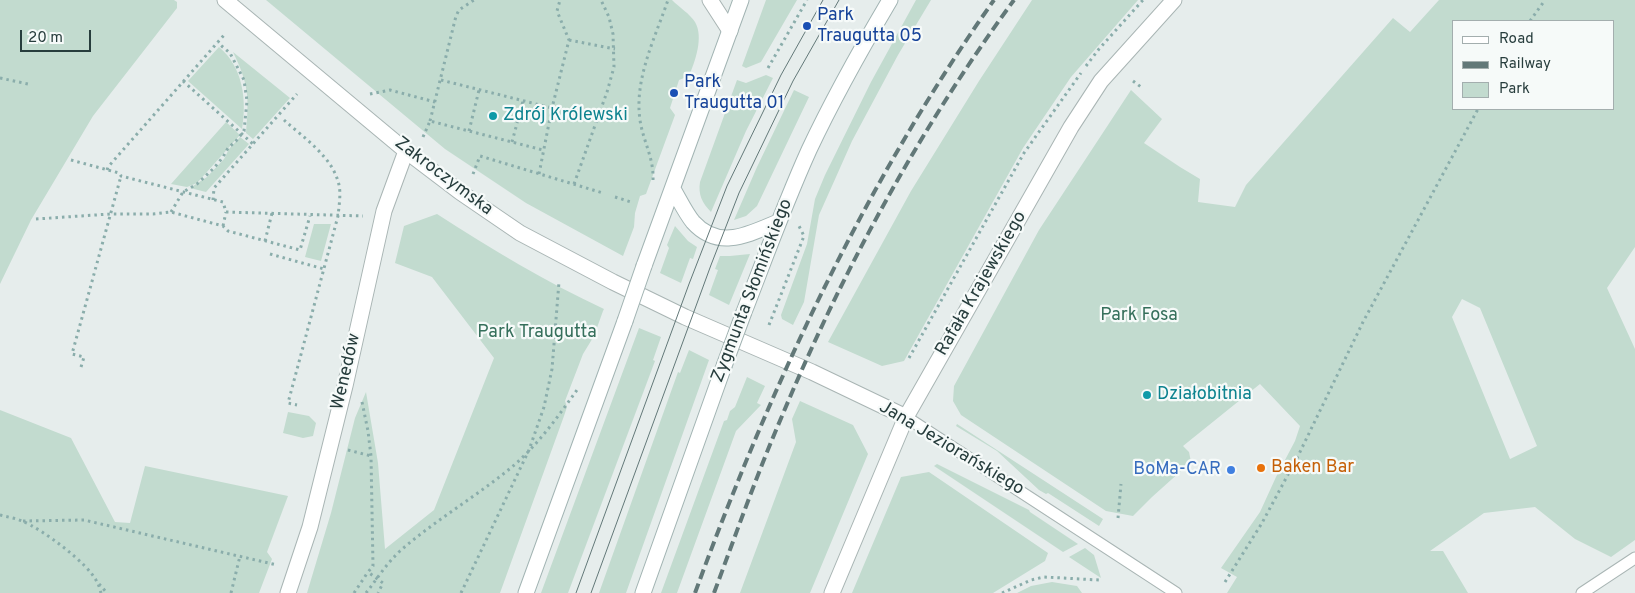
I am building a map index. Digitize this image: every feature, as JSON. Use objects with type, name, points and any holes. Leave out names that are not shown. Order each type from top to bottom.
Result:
[{"type":"street","name":"Zakroczymska","points":[[225,0],[406,151],[460,192],[520,233],[685,317]]},
{"type":"street","points":[[710,0],[730,32]]},
{"type":"street","points":[[526,593],[742,0]]},
{"type":"street","name":"Zygmunta Słomińskiego","points":[[643,593],[724,366],[778,222],[844,80],[890,0]]},
{"type":"street","name":"Rafała Krajewskiego","points":[[832,593],[906,417],[1071,127],[1101,81],[1174,0]]},
{"type":"street","name":"Wenedów","points":[[288,593],[310,527],[345,386],[384,211],[406,151]]},
{"type":"street","points":[[673,189],[693,221],[708,233],[722,238],[739,238],[778,222]]},
{"type":"street","name":"Jana Jeziorańskiego","points":[[685,317],[812,372],[906,417]]},
{"type":"lane","name":"Jana Jeziorańskiego","points":[[906,417],[1176,593]]},
{"type":"lane","points":[[1582,593],[1635,558]]},
{"type":"path","points":[[423,137],[430,121],[456,16],[459,10],[474,0]]},
{"type":"path","points":[[539,174],[552,108],[569,40],[557,11],[560,0]]},
{"type":"path","points":[[574,184],[614,67],[615,49],[613,34],[609,17],[601,0]]},
{"type":"path","points":[[653,183],[654,169],[640,119],[638,94],[644,68],[668,0]]},
{"type":"path","points":[[768,68],[807,0]]},
{"type":"path","points":[[909,358],[1024,153],[1099,49],[1143,0]]},
{"type":"path","points":[[1531,20],[1546,0]]},
{"type":"path","points":[[107,170],[225,34]]},
{"type":"path","points":[[569,40],[615,49]]},
{"type":"path","points":[[171,212],[183,192],[197,184],[214,168],[223,158],[228,148],[244,131],[247,101],[244,80],[230,53],[218,43]]},
{"type":"path","points":[[0,78],[28,84]]},
{"type":"path","points":[[441,80],[552,108]]},
{"type":"path","points":[[183,81],[253,144]]},
{"type":"path","points":[[1133,81],[1141,87]]},
{"type":"path","points":[[370,94],[390,90],[435,102]]},
{"type":"path","points":[[469,131],[480,90]]},
{"type":"path","points":[[213,200],[214,188],[297,94]]},
{"type":"path","points":[[512,142],[523,101]]},
{"type":"path","points":[[1225,582],[1262,523],[1298,456],[1363,322],[1477,110]]},
{"type":"path","points":[[284,120],[323,155],[335,170],[340,186],[338,216],[288,403],[297,405]]},
{"type":"path","points":[[430,121],[543,150]]},
{"type":"path","points":[[473,174],[480,156],[603,193]]},
{"type":"path","points":[[71,160],[119,173],[121,176],[223,202],[226,212],[223,226]]},
{"type":"path","points":[[82,367],[84,357],[72,354],[121,176]]},
{"type":"path","points":[[615,197],[631,202]]},
{"type":"path","points":[[36,219],[171,212],[223,226],[228,231],[300,250],[310,216]]},
{"type":"path","points":[[226,212],[304,214],[310,216],[364,216]]},
{"type":"path","points":[[265,241],[272,213]]},
{"type":"path","points":[[768,325],[804,236],[798,223]]},
{"type":"path","points":[[270,254],[324,269]]},
{"type":"path","points":[[461,593],[529,450],[544,408],[552,369],[559,282]]},
{"type":"path","points":[[367,593],[376,578],[399,552],[508,470],[529,450],[559,415],[582,383]]},
{"type":"path","points":[[354,593],[373,566],[371,456],[361,401]]},
{"type":"path","points":[[344,449],[371,456]]},
{"type":"path","points":[[1118,518],[1121,484]]},
{"type":"path","points":[[0,515],[23,521],[84,520],[280,566]]},
{"type":"path","points":[[23,521],[50,537],[74,556],[107,593]]},
{"type":"path","points":[[231,593],[240,556]]},
{"type":"path","points":[[368,572],[383,583],[378,593]]},
{"type":"path","points":[[1002,593],[1031,580],[1044,577],[1099,580]]},
{"type":"path","points":[[97,582],[100,593]]},
{"type":"green space","points":[[0,0],[174,0],[177,2],[177,8],[93,116],[31,220],[0,284]]},
{"type":"green space","points":[[266,0],[672,0],[695,22],[699,35],[698,49],[689,76],[679,80],[670,108],[675,115],[646,194],[640,196],[635,213],[634,227],[623,256],[526,203],[445,149]]},
{"type":"green space","points":[[766,0],[797,0],[761,62],[746,68],[742,66]]},
{"type":"green space","points":[[916,0],[931,0],[898,55],[852,141],[819,215],[804,302],[793,325],[782,319],[781,315],[807,244],[815,199],[871,82]]},
{"type":"green space","points":[[1032,0],[1138,0],[1071,77],[1023,148],[904,361],[882,366],[828,342],[911,191]]},
{"type":"green space","name":"Park Fosa","points":[[1439,0],[1635,0],[1635,247],[1607,288],[1635,349],[1635,540],[1611,557],[1575,539],[1535,507],[1484,513],[1430,551],[1443,551],[1468,593],[1227,593],[1237,577],[1221,568],[1260,512],[1295,441],[1300,426],[1260,384],[1183,446],[1189,452],[1191,462],[1133,516],[1106,511],[961,415],[953,401],[954,386],[1039,230],[1131,90],[1162,119],[1144,143],[1200,179],[1198,202],[1235,207],[1246,185],[1393,18],[1410,32]],"holes":[[[1462,299],[1480,308],[1537,446],[1510,459],[1452,317]]]},
{"type":"green space","points":[[219,47],[227,55],[238,74],[244,107],[242,129],[188,81]]},
{"type":"green space","points":[[233,52],[290,98],[253,139],[246,133],[247,91]]},
{"type":"green space","points":[[766,75],[773,78],[746,131],[711,212],[701,198],[700,182],[737,80],[746,83]]},
{"type":"green space","points":[[794,90],[809,97],[757,206],[746,216],[734,220],[757,167]]},
{"type":"green space","points":[[226,122],[240,135],[197,183],[187,187],[171,184]]},
{"type":"green space","points":[[240,137],[249,144],[206,192],[190,188],[207,177],[224,159],[229,149]]},
{"type":"green space","name":"Park Traugutta","points":[[437,214],[561,288],[604,309],[594,336],[583,354],[565,401],[567,407],[564,416],[500,593],[307,593],[331,513],[355,418],[366,392],[378,463],[385,549],[434,510],[494,358],[432,277],[395,263],[404,226]]},
{"type":"green space","points":[[314,224],[331,224],[321,261],[305,257]]},
{"type":"green space","points":[[675,226],[688,241],[697,247],[693,259],[690,258],[681,283],[660,273],[669,248],[667,245]]},
{"type":"green space","points":[[750,254],[729,305],[709,295],[718,270],[715,269],[720,256]]},
{"type":"green space","points":[[639,328],[661,337],[653,360],[655,361],[568,593],[541,593]]},
{"type":"green space","points":[[689,350],[709,360],[626,593],[599,593],[678,372],[680,373]]},
{"type":"green space","points":[[747,377],[765,386],[757,403],[761,405],[736,431],[677,593],[661,593],[724,421],[727,420],[730,411],[735,407]]},
{"type":"green space","points":[[800,401],[853,425],[868,454],[810,593],[740,593],[796,442],[792,419]]},
{"type":"green space","points":[[0,410],[71,438],[115,522],[130,523],[145,466],[288,496],[267,552],[272,559],[259,593],[0,593]]},
{"type":"green space","points":[[288,412],[309,416],[316,423],[313,436],[303,438],[283,433]]},
{"type":"green space","points":[[957,424],[1103,519],[1099,526],[1048,493],[1046,494],[1039,490],[997,451],[956,426]]},
{"type":"green space","points":[[937,464],[1029,510],[1078,544],[1063,552],[934,466]]},
{"type":"green space","points":[[929,472],[1048,553],[1045,561],[993,593],[852,593],[901,477]]},
{"type":"green space","points":[[1085,548],[1094,555],[1101,578],[1069,557]]},
{"type":"green space","points":[[1052,582],[1077,586],[1082,593],[1017,593],[1031,586]]},
{"type":"tram line","points":[[576,593],[689,284],[727,186],[781,75],[823,0]]},
{"type":"tram line","points":[[591,593],[739,193],[793,81],[839,0]]},
{"type":"railway","points":[[695,593],[724,515],[756,438],[825,286],[863,212],[904,140],[994,0]]},
{"type":"railway","points":[[714,593],[755,482],[782,416],[857,254],[915,149],[947,98],[1014,0]]},
{"type":"place","name":"Park Traugutta 05","points":[[807,26]]},
{"type":"place","name":"Park Traugutta 01","points":[[674,93]]},
{"type":"place","name":"Zdrój Królewski","points":[[493,116]]},
{"type":"place","name":"Działobitnia","points":[[1147,395]]},
{"type":"place","name":"Baken Bar","points":[[1261,468]]},
{"type":"place","name":"BoMa-CAR","points":[[1231,470]]}]
